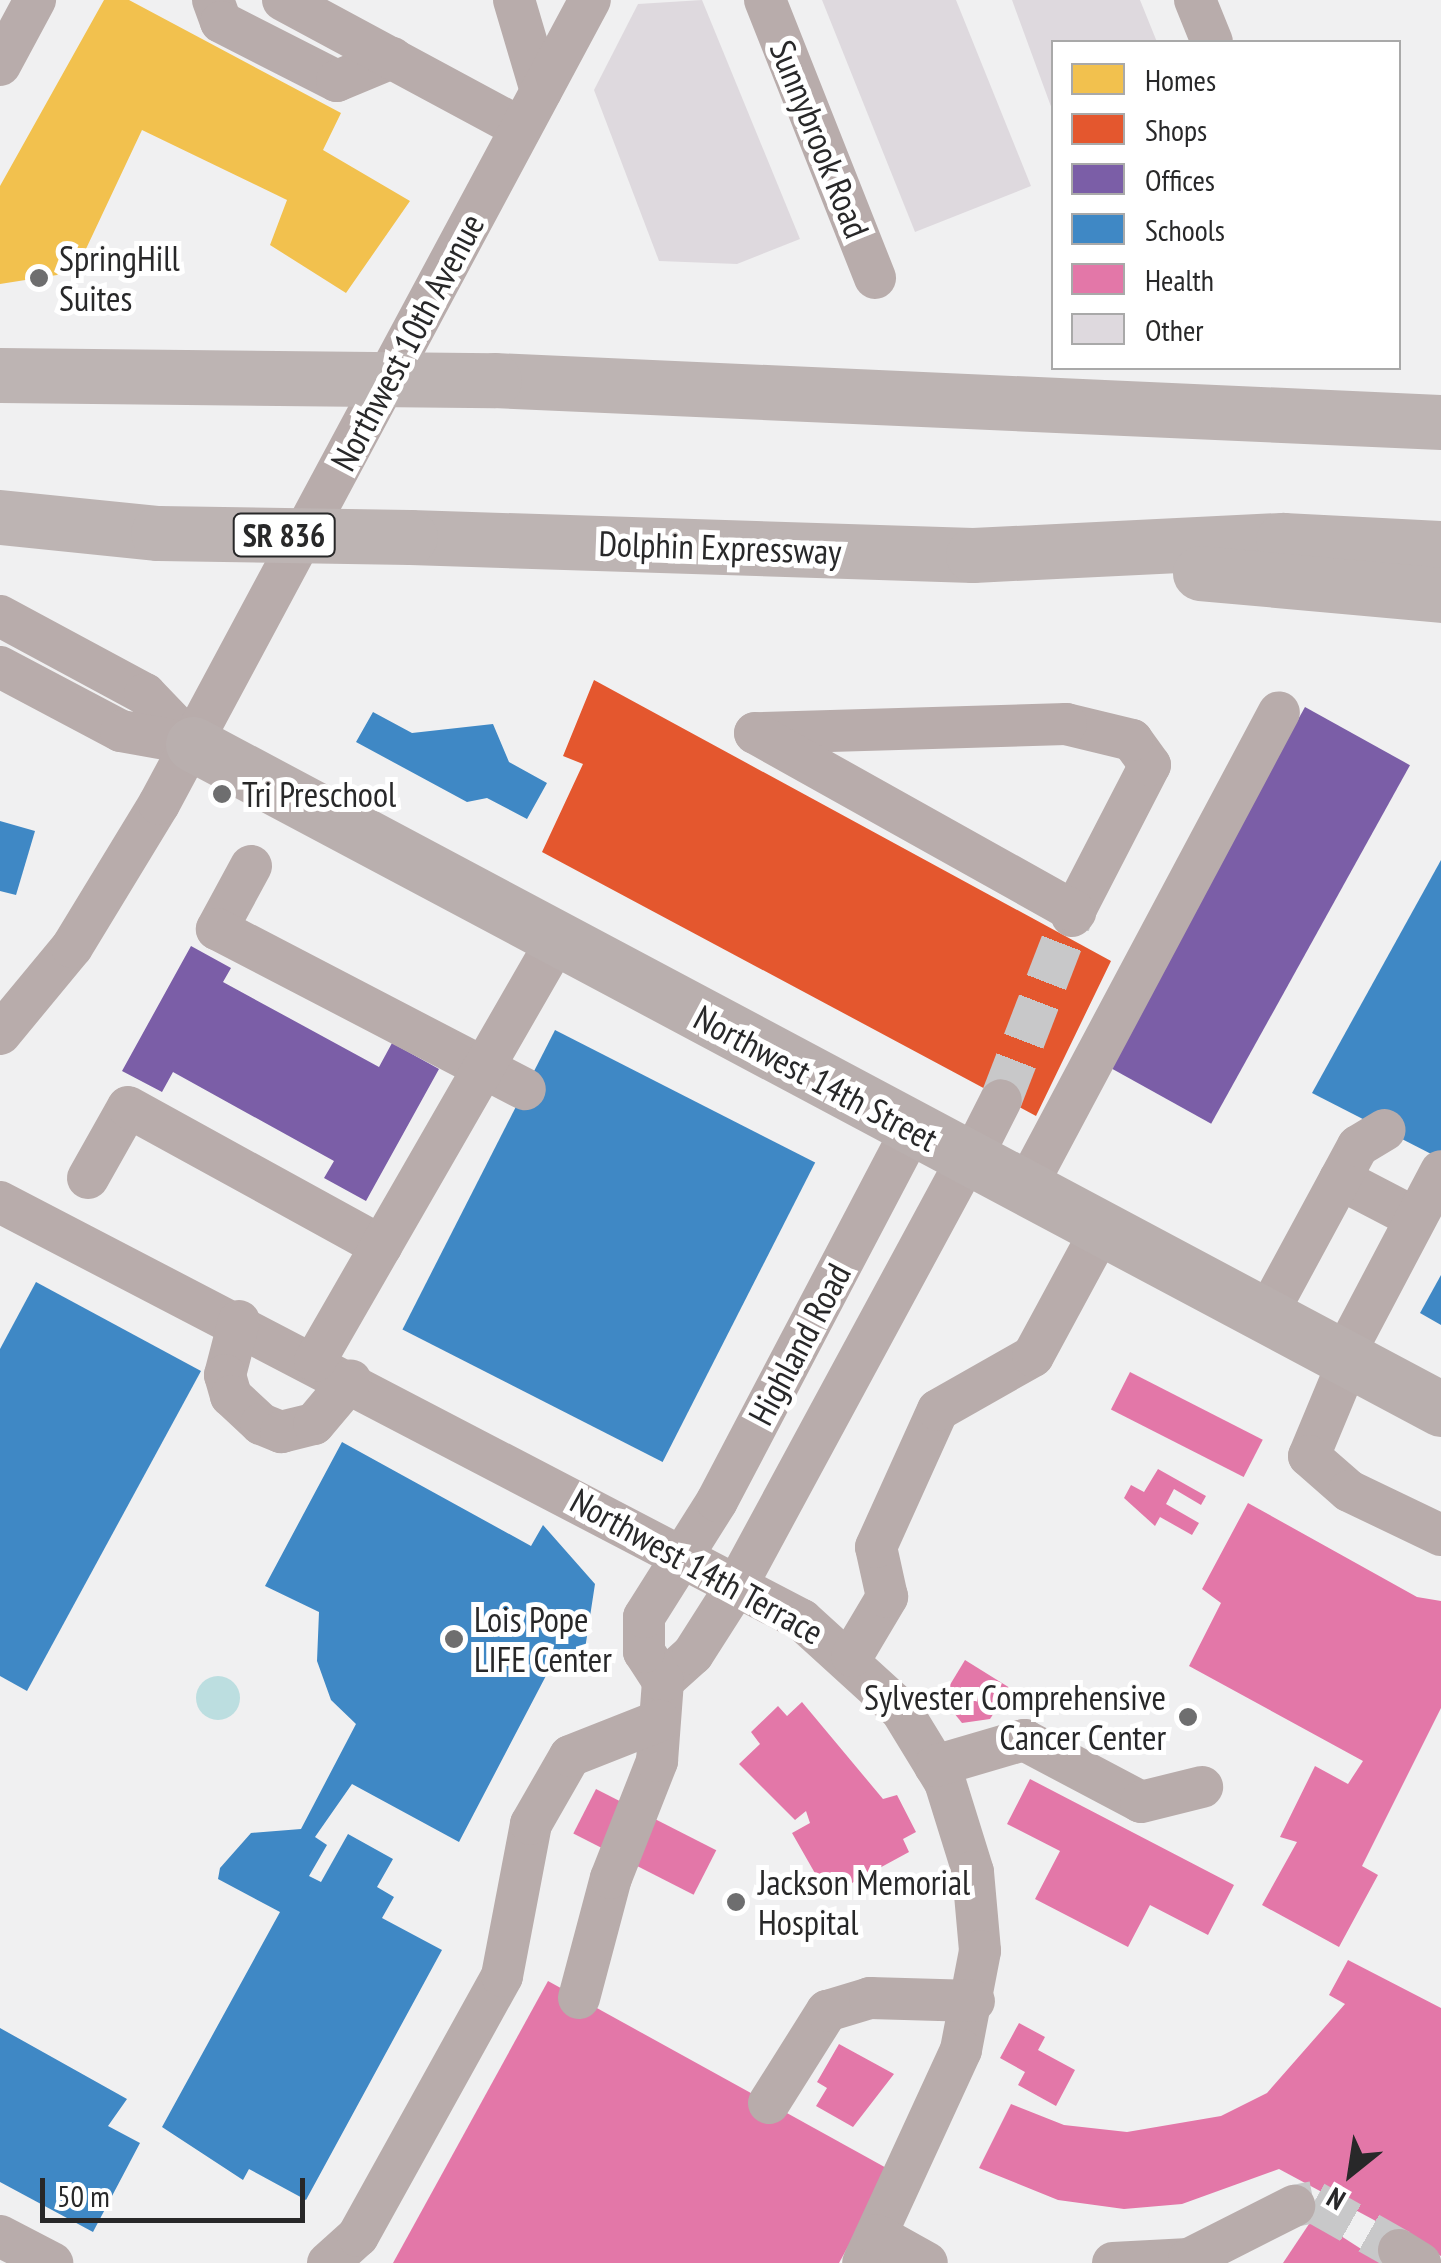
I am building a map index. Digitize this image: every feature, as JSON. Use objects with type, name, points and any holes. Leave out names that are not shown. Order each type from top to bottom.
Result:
[{"type":"highway","points":[[0,376],[494,380],[1441,422]]},
{"type":"highway","name":"Dolphin Expressway","points":[[0,517],[158,533],[973,555],[1283,540],[1441,548]]},
{"type":"highway","points":[[0,543],[158,533]]},
{"type":"highway","points":[[973,555],[1441,594]]},
{"type":"main road","name":"Northwest 14th Street","points":[[192,744],[1441,1409]]},
{"type":"street","points":[[0,65],[35,0]]},
{"type":"street","points":[[213,0],[221,22],[337,81],[392,58]]},
{"type":"street","points":[[283,0],[521,128]]},
{"type":"street","points":[[514,0],[541,90]]},
{"type":"street","name":"Northwest 10th Avenue","points":[[0,1034],[38,992],[192,744],[590,0]]},
{"type":"street","name":"Sunnybrook Road","points":[[764,0],[875,278]]},
{"type":"street","points":[[1195,0],[1211,40]]},
{"type":"street","name":"Northwest 14th Street","points":[[0,616],[145,694],[192,744]]},
{"type":"street","name":"Northwest 14th Street","points":[[0,666],[121,731],[192,744]]},
{"type":"street","points":[[1025,1189],[1279,712]]},
{"type":"street","points":[[1066,724],[1132,740],[1150,764],[1074,914],[755,733],[1066,724]]},
{"type":"street","points":[[251,866],[218,929],[525,1089]]},
{"type":"street","points":[[238,1320],[225,1375],[231,1396],[261,1424],[281,1432],[314,1424],[381,1246],[557,940]]},
{"type":"street","name":"Highland Road","points":[[328,2263],[358,2236],[502,1976],[531,1824],[562,1778],[584,1779],[610,1761],[614,1743],[661,1701],[694,1654],[737,1584],[1000,1100]]},
{"type":"street","points":[[88,1178],[128,1107],[381,1246]]},
{"type":"street","name":"Highland Road","points":[[661,1701],[644,1652],[644,1618],[684,1557],[912,1129]]},
{"type":"street","points":[[1266,1316],[1359,1142],[1432,1182],[1346,1359],[1309,1456],[1350,1491],[1441,1535]]},
{"type":"street","name":"Northwest 14th Terrace","points":[[0,1202],[238,1320],[737,1584],[852,1656],[934,1766],[973,1872],[974,2001],[870,2249]]},
{"type":"street","points":[[852,1656],[887,1598],[876,1547],[938,1410],[1033,1356],[1101,1230]]},
{"type":"street","points":[[579,1998],[599,1948],[610,1878],[651,1796],[661,1701]]},
{"type":"street","points":[[934,1766],[1024,1740],[1141,1802],[1202,1787]]},
{"type":"street","points":[[769,2102],[827,2011],[870,1998],[974,2001]]},
{"type":"street","points":[[1113,2263],[1189,2259],[1294,2206]]},
{"type":"street","points":[[0,2236],[52,2263]]},
{"type":"street","points":[[870,2249],[927,2263]]},
{"type":"water","points":[[218,1676],[233,1683],[240,1698],[233,1713],[218,1720],[203,1713],[196,1698],[203,1683]]},
{"type":"building: Homes","points":[[104,0],[129,0],[341,113],[323,150],[410,201],[346,293],[270,245],[287,200],[142,130],[85,251],[57,275],[0,284],[0,186]]},
{"type":"building: Shops","points":[[594,680],[1111,961],[1036,1116],[542,852],[583,764],[563,756]]},
{"type":"building: Offices","points":[[1305,707],[1410,765],[1211,1124],[1106,1066]]},
{"type":"building: Offices","points":[[191,946],[231,968],[223,982],[379,1067],[392,1043],[439,1069],[366,1201],[324,1178],[334,1161],[173,1072],[162,1092],[122,1071]]},
{"type":"building: Schools","points":[[373,712],[412,733],[493,724],[509,762],[547,783],[527,819],[487,798],[467,802],[356,742]]},
{"type":"building: Schools","points":[[0,821],[35,831],[16,895],[0,891]]},
{"type":"building: Schools","points":[[1441,860],[1441,1159],[1312,1093]]},
{"type":"building: Schools","points":[[555,1030],[815,1163],[663,1462],[402,1329]]},
{"type":"building: Schools","points":[[1441,1275],[1441,1325],[1420,1313]]},
{"type":"building: Schools","points":[[36,1282],[201,1371],[27,1691],[0,1676],[0,1349]]},
{"type":"building: Schools","points":[[342,1442],[531,1546],[543,1525],[595,1584],[583,1662],[560,1649],[459,1842],[352,1784],[315,1837],[327,1845],[309,1876],[321,1882],[348,1834],[393,1859],[377,1887],[394,1897],[382,1918],[442,1950],[306,2200],[249,2169],[243,2180],[162,2127],[280,1912],[218,1879],[220,1868],[251,1833],[301,1829],[356,1724],[331,1700],[317,1661],[319,1612],[265,1586]]},
{"type":"building: Schools","points":[[0,2028],[127,2099],[108,2126],[140,2143],[93,2232],[0,2182]]},
{"type":"building: Health","points":[[1130,1372],[1263,1440],[1244,1477],[1111,1409]]},
{"type":"building: Health","points":[[1158,1469],[1206,1496],[1201,1505],[1174,1489],[1166,1504],[1199,1523],[1192,1535],[1160,1517],[1155,1526],[1124,1498],[1131,1485],[1144,1492]]},
{"type":"building: Health","points":[[1248,1503],[1417,1597],[1441,1601],[1441,1708],[1362,1866],[1378,1875],[1339,1947],[1262,1905],[1297,1842],[1280,1837],[1315,1766],[1348,1784],[1363,1761],[1189,1666],[1221,1603],[1202,1589]]},
{"type":"building: Health","points":[[965,1660],[1010,1688],[990,1719],[962,1723],[942,1698]]},
{"type":"building: Health","points":[[802,1702],[883,1799],[897,1795],[916,1832],[903,1839],[909,1852],[828,1896],[792,1833],[810,1823],[806,1811],[795,1820],[739,1764],[760,1744],[751,1732],[778,1706],[787,1716]]},
{"type":"building: Health","points":[[1030,1779],[1234,1885],[1208,1935],[1150,1905],[1128,1947],[1035,1899],[1060,1851],[1007,1824]]},
{"type":"building: Health","points":[[596,1789],[716,1850],[694,1895],[573,1834]]},
{"type":"building: Health","points":[[1348,1960],[1441,2008],[1441,2256],[1279,2169],[1182,2204],[1124,2209],[1058,2200],[979,2168],[1011,2104],[1064,2125],[1127,2132],[1221,2116],[1267,2093],[1345,2004],[1329,1995]]},
{"type":"building: Health","points":[[548,1981],[890,2170],[839,2263],[393,2263]]},
{"type":"building: Health","points":[[1019,2023],[1045,2037],[1038,2050],[1075,2070],[1056,2106],[1018,2085],[1025,2072],[1000,2058]]},
{"type":"building: Health","points":[[839,2044],[894,2074],[853,2127],[816,2106],[827,2088],[817,2082]]},
{"type":"building: Health","points":[[1313,2218],[1383,2263],[1283,2263]]},
{"type":"building: Other","points":[[702,0],[800,239],[737,264],[659,261],[594,90],[638,4]]},
{"type":"building: Other","points":[[822,0],[956,0],[1031,186],[915,232]]},
{"type":"building: Other","points":[[1012,0],[1140,0],[1156,40],[1051,40],[1051,107]]},
{"type":"tunnel","points":[[1001,1100],[1072,916]]},
{"type":"tunnel","points":[[1294,2206],[1314,2202],[1399,2250]]},
{"type":"place","name":"SpringHill Suites","points":[[39,278]]},
{"type":"place","name":"Tri Preschool","points":[[222,794]]},
{"type":"place","name":"Lois Pope LIFE Center","points":[[454,1639]]},
{"type":"place","name":"Sylvester Comprehensive Cancer Center","points":[[1188,1717]]},
{"type":"place","name":"Jackson Memorial Hospital","points":[[736,1902]]}]
